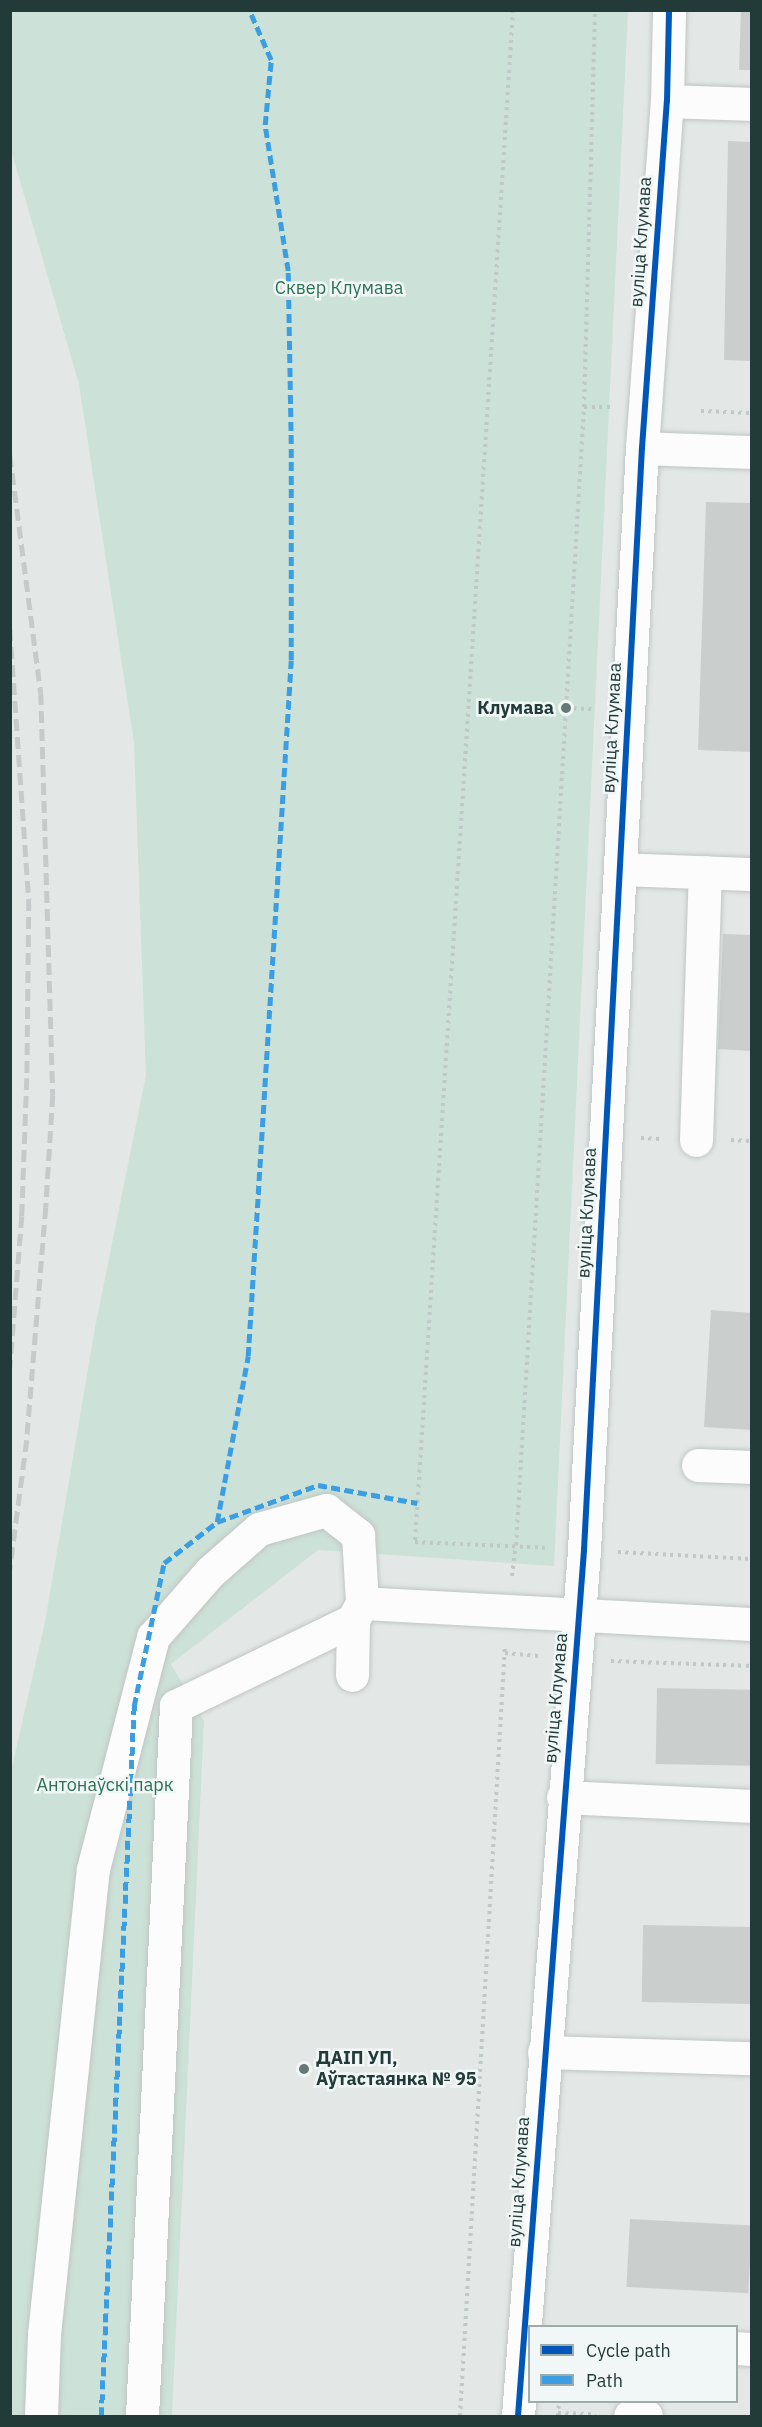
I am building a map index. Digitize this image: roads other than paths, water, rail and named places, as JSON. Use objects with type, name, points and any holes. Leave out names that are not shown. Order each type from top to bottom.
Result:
[{"type":"street","name":"вуліца Клумава","points":[[518,2416],[526,2342],[544,2052],[575,1659],[599,1288],[642,448],[667,101],[669,10]]},
{"type":"street","points":[[667,101],[752,104]]},
{"type":"street","points":[[642,448],[752,452]]},
{"type":"street","points":[[620,868],[752,874]]},
{"type":"street","points":[[696,1140],[705,872]]},
{"type":"street","points":[[698,1465],[752,1467]]},
{"type":"street","points":[[41,2416],[44,2334],[93,1869],[153,1637],[210,1572],[259,1529],[326,1510],[358,1535],[357,1612],[352,1675]]},
{"type":"street","points":[[142,2416],[176,1706],[357,1612],[508,1610],[578,1617],[752,1624]]},
{"type":"street","points":[[563,1797],[752,1806]]},
{"type":"street","points":[[544,2052],[752,2058]]},
{"type":"street","points":[[630,2416],[646,2416]]},
{"type":"railway","points":[[10,455],[41,693],[53,1095],[27,1440],[10,1570]]},
{"type":"railway","points":[[10,629],[29,899],[27,1078],[22,1216],[10,1368]]},
{"type":"place","name":"Клумава","points":[[566,708]]},
{"type":"place","name":"ДАІП УП, Аўтастаянка № 95","points":[[304,2069]]},
{"type":"park label","name":"Сквер Клумава","points":[[339,288]]},
{"type":"park label","name":"Антонаўскі парк","points":[[105,1785]]}]
